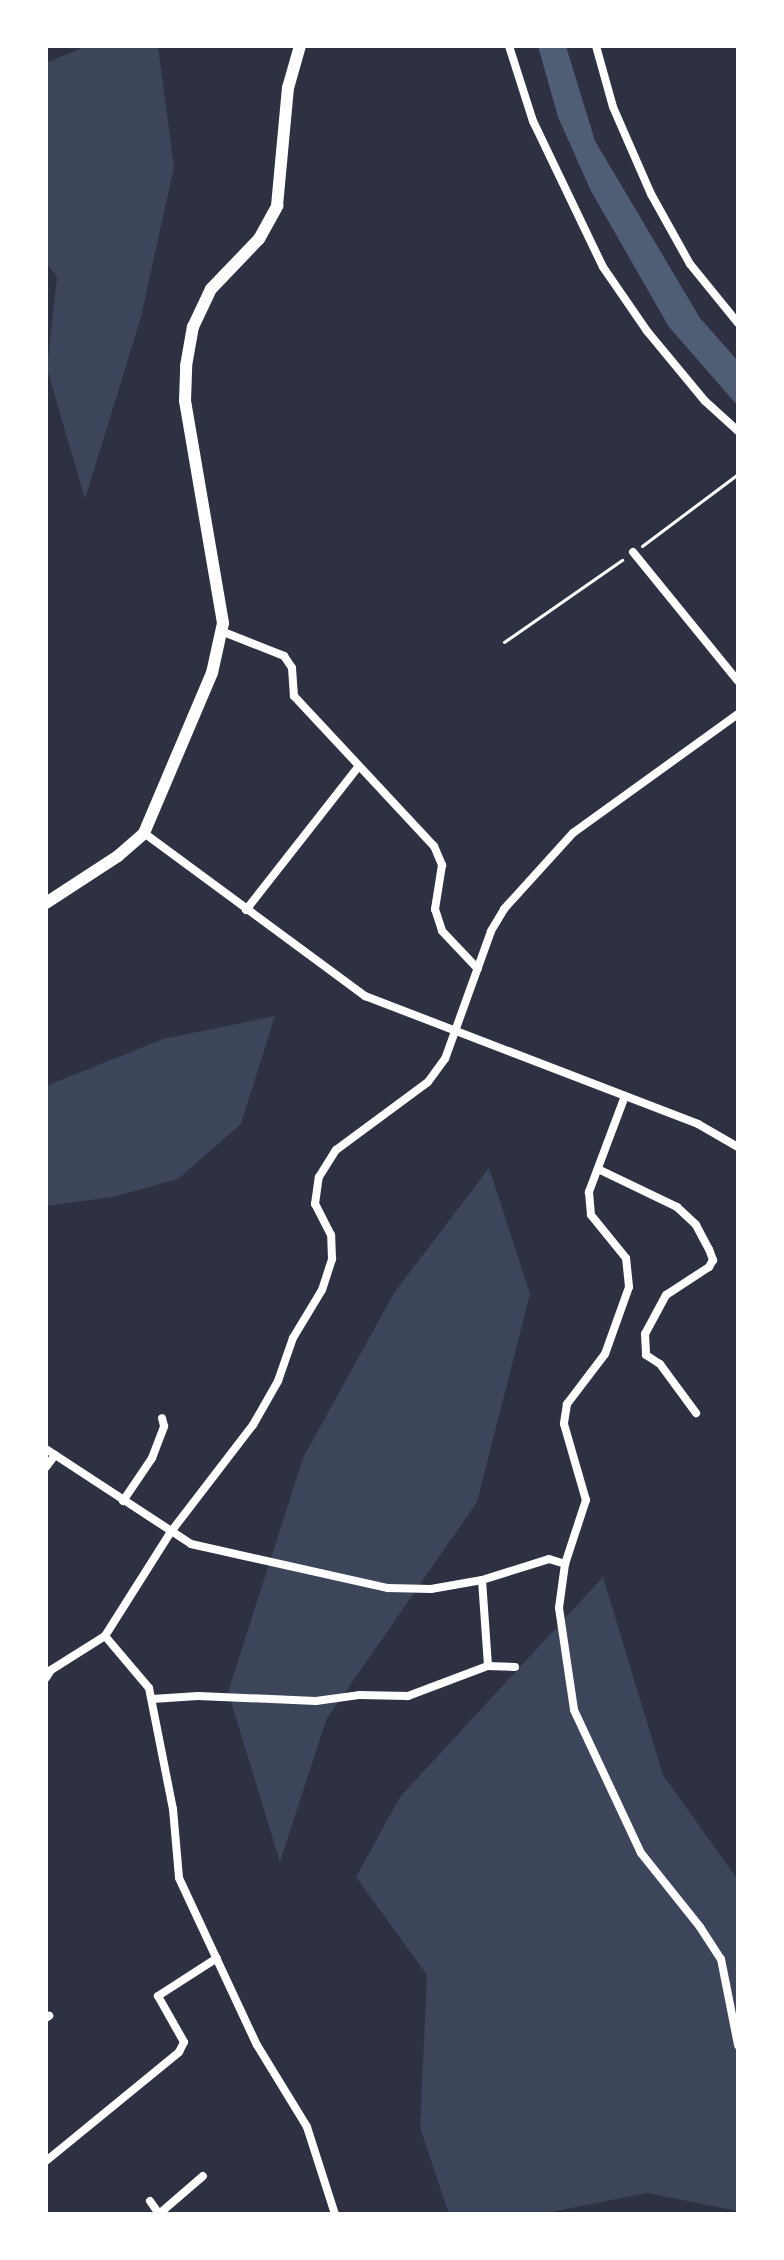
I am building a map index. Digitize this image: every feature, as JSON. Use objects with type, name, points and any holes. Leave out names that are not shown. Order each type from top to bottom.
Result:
[{"type":"street","points":[[46,903],[118,856],[144,833],[212,673],[223,623],[185,401],[186,366],[193,327],[211,289],[259,239],[277,206],[288,88],[300,46]]},
{"type":"street","points":[[509,46],[533,121],[603,267],[647,331],[705,401],[738,431]]},
{"type":"street","points":[[596,46],[613,107],[651,194],[690,264],[738,323]]},
{"type":"street","points":[[633,552],[738,681]]},
{"type":"street","points":[[221,631],[284,656],[292,668],[294,696],[434,846],[442,865],[435,909],[442,931],[478,969]]},
{"type":"street","points":[[46,1678],[51,1670],[105,1636],[170,1533],[253,1425],[278,1381],[293,1338],[322,1290],[332,1259],[331,1235],[315,1204],[319,1177],[336,1150],[428,1082],[445,1059],[504,909],[573,833],[738,714]]},
{"type":"street","points":[[246,910],[358,767]]},
{"type":"street","points":[[144,833],[365,996],[698,1124],[738,1147]]},
{"type":"street","points":[[625,1096],[589,1192],[591,1215],[626,1258],[629,1287],[605,1354],[567,1404],[564,1424],[586,1500],[565,1564],[559,1608],[574,1710],[641,1853],[700,1927],[721,1959],[738,2045]]},
{"type":"street","points":[[598,1169],[677,1207],[696,1225],[709,1249],[713,1260],[709,1267],[666,1295],[645,1334],[646,1355],[660,1364],[696,1413]]},
{"type":"street","points":[[123,1501],[152,1458],[164,1426],[162,1418]]},
{"type":"street","points":[[46,1449],[191,1544],[388,1588],[431,1589],[482,1580],[549,1559],[565,1564]]},
{"type":"street","points":[[46,1467],[55,1455]]},
{"type":"street","points":[[482,1580],[488,1666]]},
{"type":"street","points":[[105,1636],[149,1688],[173,1809],[179,1878],[257,2045],[307,2127],[335,2214]]},
{"type":"street","points":[[152,1699],[198,1696],[316,1701],[359,1695],[408,1696],[488,1666],[515,1667]]},
{"type":"street","points":[[46,2161],[179,2052],[184,2042],[158,1996],[217,1958]]},
{"type":"street","points":[[150,2201],[159,2214],[203,2176]]},
{"type":"path","points":[[504,642],[738,474]]},
{"type":"shaded area","points":[[87,46],[158,46],[174,167],[141,317],[85,499],[47,369],[57,277],[46,262],[46,63]]},
{"type":"shaded area","points":[[538,46],[566,46],[595,141],[700,318],[738,361],[738,406],[669,327],[591,191],[558,117]]},
{"type":"shaded area","points":[[275,1016],[241,1124],[178,1179],[113,1197],[46,1206],[46,1086],[163,1039]]},
{"type":"shaded area","points":[[489,1168],[530,1294],[477,1502],[326,1720],[280,1862],[228,1692],[303,1458],[394,1293]]},
{"type":"shaded area","points":[[603,1577],[663,1775],[738,1880],[738,2211],[647,2193],[541,2214],[449,2214],[420,2127],[427,1975],[356,1877],[400,1797]]}]
